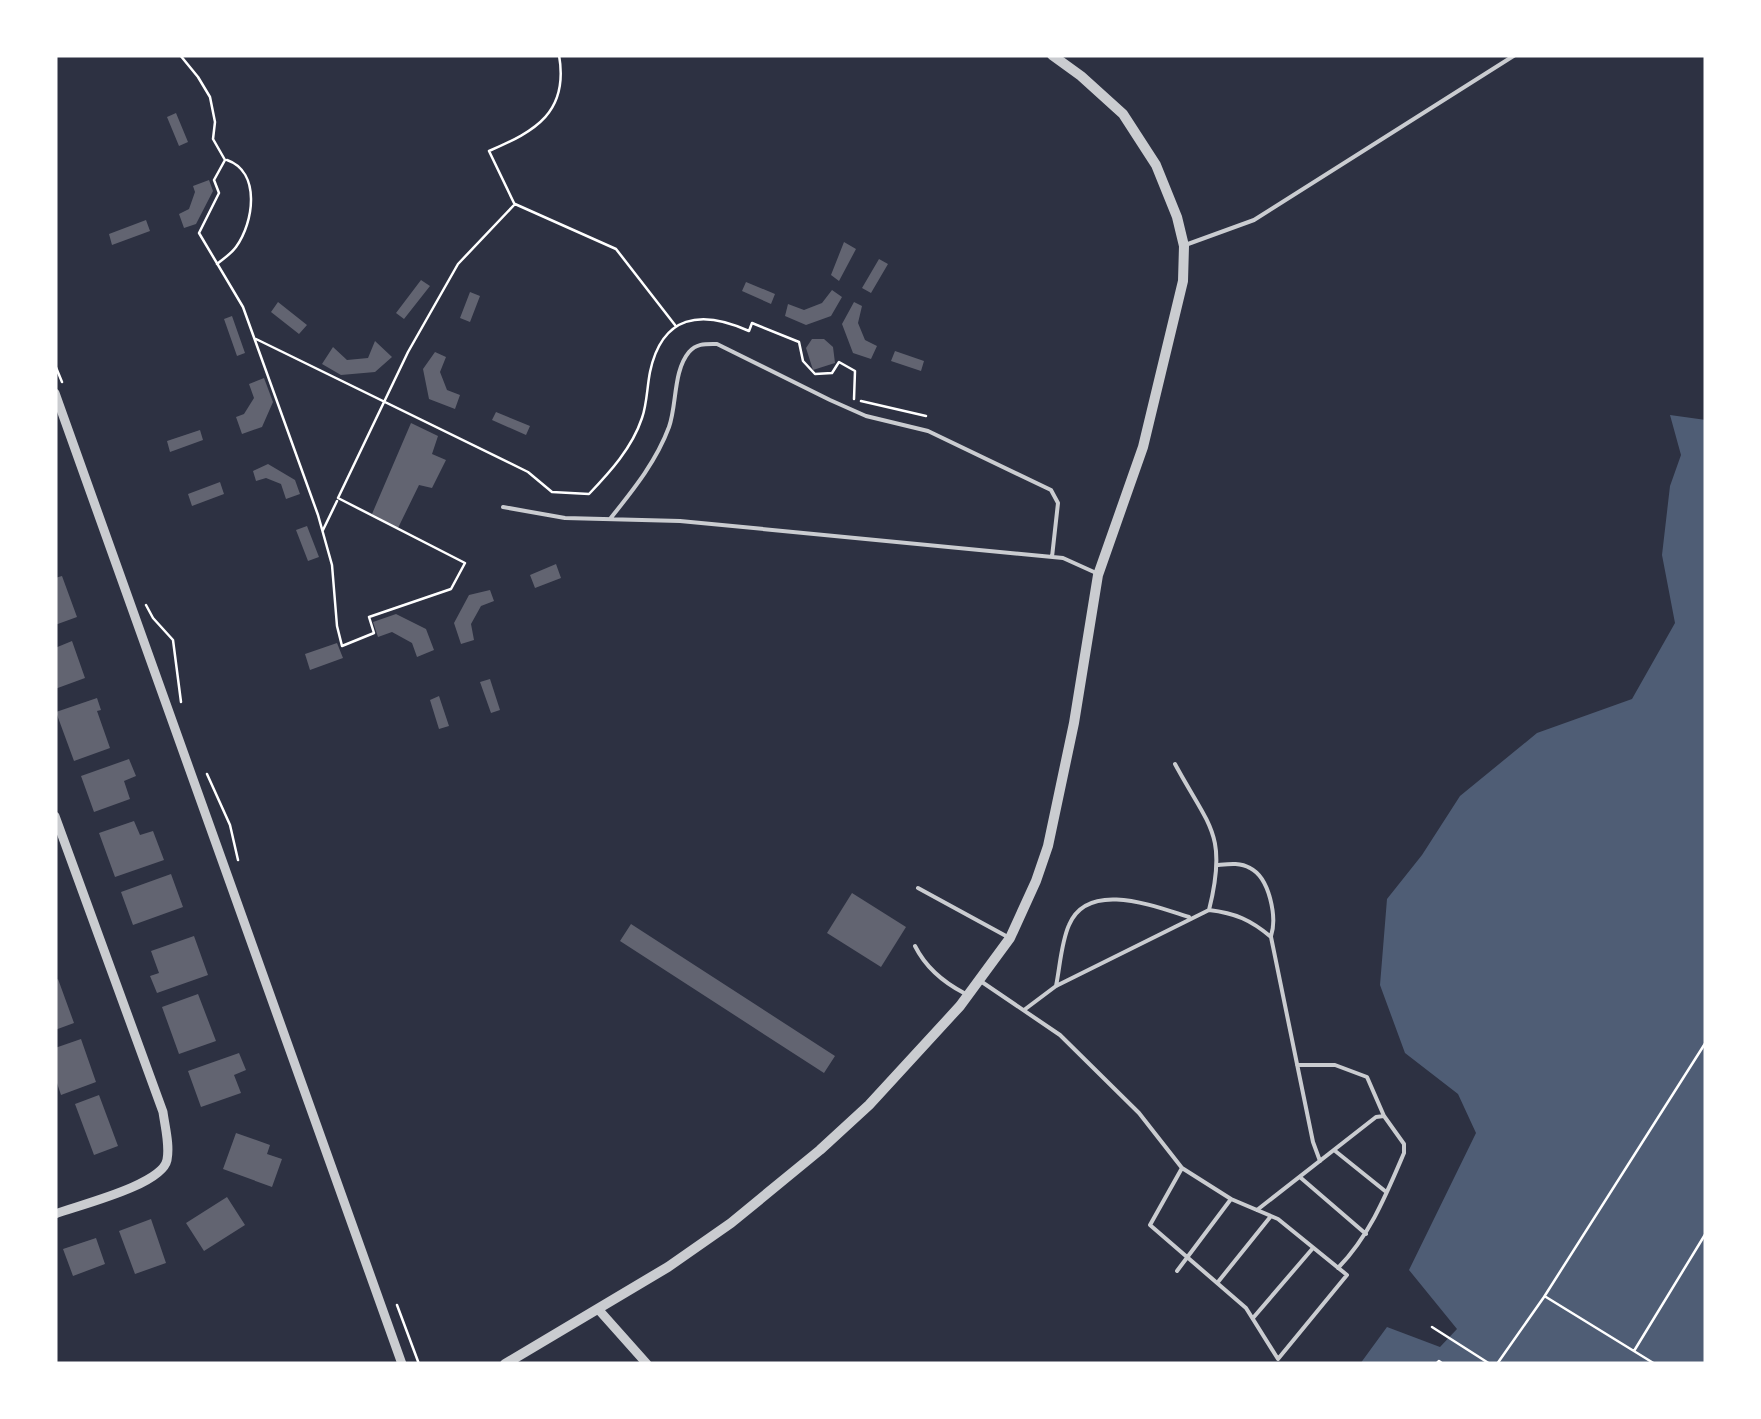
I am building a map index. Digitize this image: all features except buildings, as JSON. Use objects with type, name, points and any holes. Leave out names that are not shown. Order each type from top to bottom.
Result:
[{"type":"street","points":[[504,1364],[684,1256],[786,1180],[869,1105],[969,996],[1010,938],[1048,846],[1074,723],[1098,575],[1144,446],[1180,294],[1184,246],[1156,165],[1123,114],[1082,76],[1052,55]]},
{"type":"street","points":[[56,400],[402,1364]]},
{"type":"street","points":[[55,816],[163,1112],[167,1160],[162,1172],[148,1181],[55,1214]]},
{"type":"street","points":[[598,1308],[646,1364]]},
{"type":"lane","points":[[1184,246],[1254,220],[1515,55]]},
{"type":"lane","points":[[610,519],[658,453],[688,353],[700,344],[717,344],[866,416],[928,431],[1052,490],[1058,503],[1052,557]]},
{"type":"lane","points":[[503,508],[565,518],[680,521],[1052,557],[1076,562],[1098,575]]},
{"type":"lane","points":[[1175,764],[1206,815],[1218,847],[1209,910]]},
{"type":"lane","points":[[1217,865],[1250,868],[1262,878],[1275,925],[1271,937],[1320,1161]]},
{"type":"lane","points":[[918,888],[1010,938]]},
{"type":"lane","points":[[1056,986],[1069,922],[1087,904],[1132,900],[1191,918]]},
{"type":"lane","points":[[1024,1010],[1056,986],[1209,910],[1242,917],[1271,937]]},
{"type":"lane","points":[[916,946],[922,960],[946,983],[969,996]]},
{"type":"lane","points":[[980,980],[1060,1034],[1126,1100],[1182,1168],[1231,1198],[1271,1216],[1347,1275],[1278,1359],[1252,1318],[1218,1282],[1150,1226],[1182,1168]]},
{"type":"lane","points":[[1297,1065],[1335,1065],[1367,1077],[1384,1116],[1404,1144],[1404,1153],[1366,1234],[1338,1268]]},
{"type":"lane","points":[[1257,1210],[1376,1117],[1384,1116]]},
{"type":"lane","points":[[1334,1150],[1387,1192]]},
{"type":"lane","points":[[1300,1177],[1366,1234]]},
{"type":"lane","points":[[1177,1271],[1231,1198]]},
{"type":"lane","points":[[1218,1282],[1271,1216]]},
{"type":"lane","points":[[1252,1318],[1313,1248]]},
{"type":"path","points":[[180,55],[210,97],[215,122],[213,138],[225,160],[239,164],[252,187],[243,234],[234,249],[216,265]]},
{"type":"path","points":[[560,55],[563,79],[548,118],[522,137],[489,151],[515,204],[616,249],[675,325]]},
{"type":"path","points":[[225,160],[214,180],[219,193],[199,233],[244,307],[322,531],[332,566],[342,646],[374,633],[368,617],[451,589],[465,564],[338,498]]},
{"type":"path","points":[[322,531],[408,352],[458,264],[515,204]]},
{"type":"path","points":[[255,338],[528,472],[552,492],[589,494],[620,460],[642,418],[651,367],[662,338],[675,325],[695,318],[730,322],[750,332],[752,323],[799,342],[803,361],[815,374],[832,372],[839,362],[855,371],[853,399],[926,416]]},
{"type":"path","points":[[1498,1364],[1706,1042]]},
{"type":"path","points":[[1634,1351],[1706,1232]]},
{"type":"path","points":[[1544,1297],[1656,1364]]},
{"type":"path","points":[[1432,1327],[1490,1364]]},
{"type":"path","points":[[1436,1364],[1443,1364]]},
{"type":"water","points":[[1670,415],[1706,420],[1706,1364],[1360,1364],[1387,1327],[1440,1347],[1457,1329],[1409,1270],[1476,1133],[1458,1094],[1405,1053],[1380,985],[1387,899],[1422,855],[1460,796],[1537,733],[1632,699],[1675,623],[1662,555],[1670,486],[1681,455]]}]
